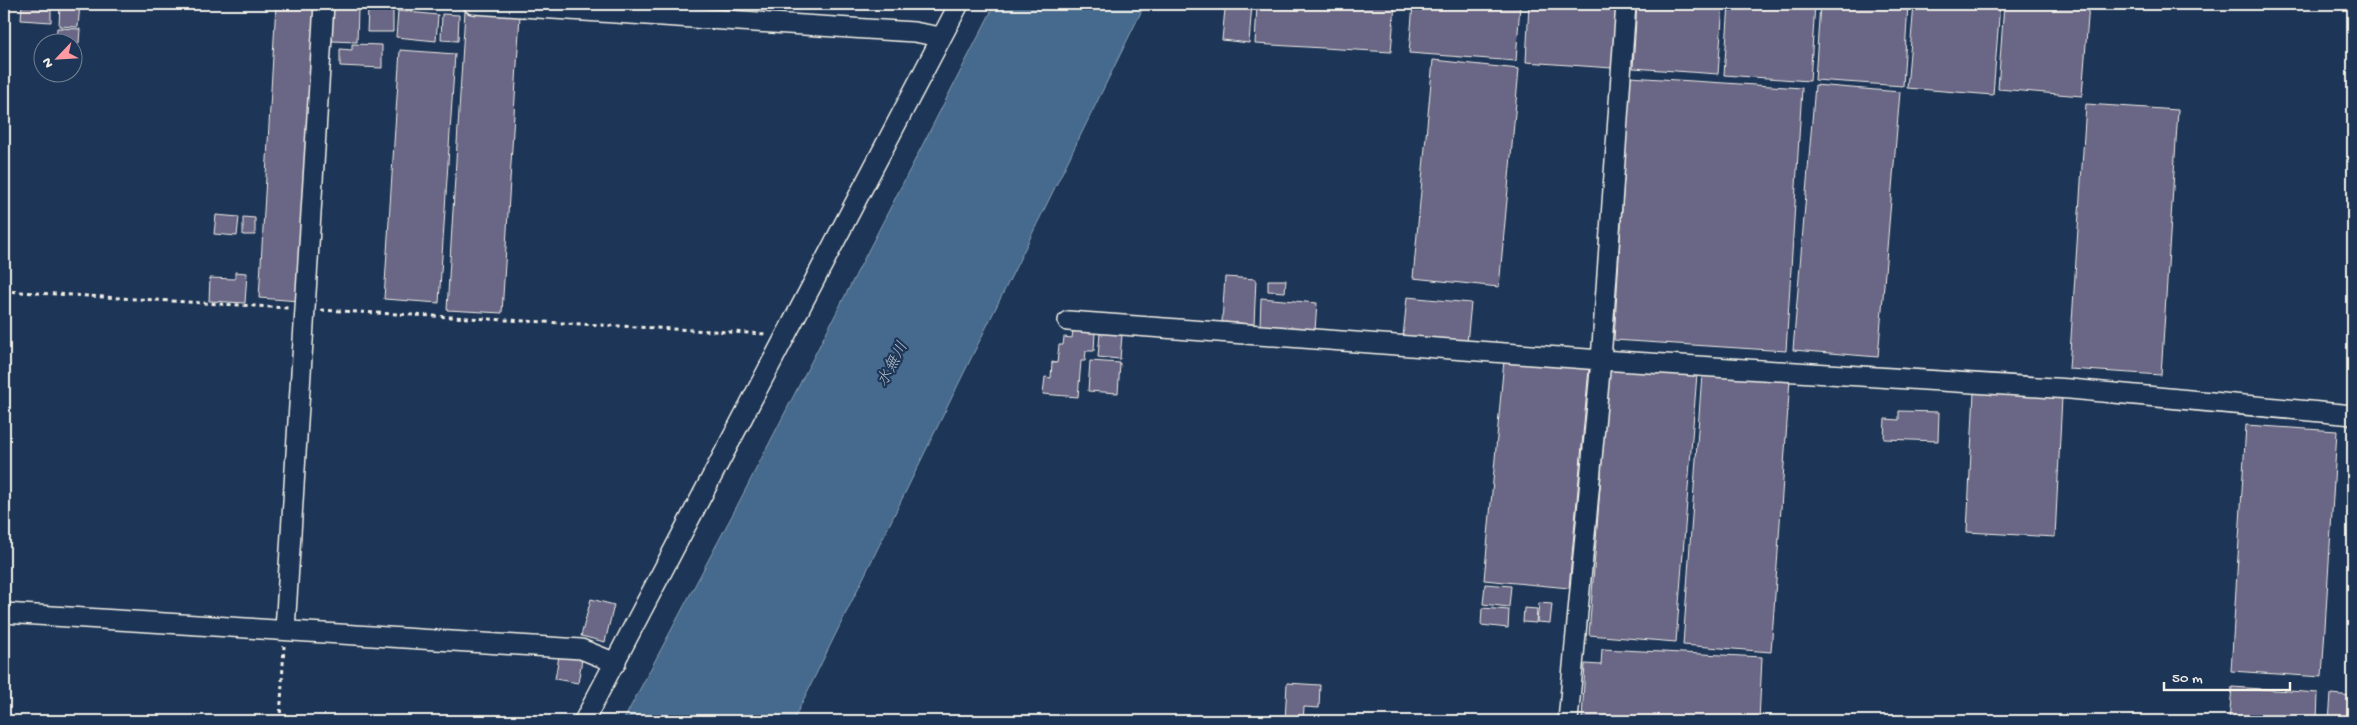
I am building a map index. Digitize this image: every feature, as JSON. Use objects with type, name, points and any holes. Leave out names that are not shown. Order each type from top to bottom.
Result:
[{"type":"street","points":[[285,630],[324,4]]},
{"type":"street","points":[[473,4],[904,32],[942,38]]},
{"type":"street","points":[[584,721],[616,663],[784,335],[959,4]]},
{"type":"street","points":[[1568,721],[1601,360],[1626,4]]},
{"type":"street","points":[[1068,321],[1601,360],[2070,389],[2353,414]]},
{"type":"street","points":[[4,613],[582,649],[616,663]]},
{"type":"path","points":[[4,291],[784,335]]},
{"type":"path","points":[[280,721],[285,630]]},
{"type":"water","name":"水無川","points":[[995,4],[1145,4],[793,721],[623,721],[737,506]]},
{"type":"building","points":[[22,4],[51,4],[51,22],[21,20]]},
{"type":"building","points":[[60,4],[80,4],[78,27],[59,26]]},
{"type":"building","points":[[276,4],[317,4],[300,301],[259,298]]},
{"type":"building","points":[[1228,4],[1252,4],[1249,43],[1222,40],[1225,9]]},
{"type":"building","points":[[1257,4],[1395,4],[1391,52],[1255,44]]},
{"type":"building","points":[[1413,4],[1520,4],[1516,61],[1409,53]]},
{"type":"building","points":[[1529,4],[1617,4],[1612,68],[1526,62]]},
{"type":"building","points":[[1637,4],[1723,4],[1718,74],[1633,68]]},
{"type":"building","points":[[1729,4],[1815,4],[1810,81],[1724,75]]},
{"type":"building","points":[[1820,4],[1908,4],[1903,86],[1815,80]]},
{"type":"building","points":[[1914,4],[2000,4],[1993,95],[1907,88]]},
{"type":"building","points":[[2004,4],[2089,4],[2082,96],[1998,89]]},
{"type":"building","points":[[333,8],[358,9],[357,42],[332,41]]},
{"type":"building","points":[[368,8],[393,9],[393,32],[367,32]]},
{"type":"building","points":[[398,11],[438,15],[436,41],[396,37]]},
{"type":"building","points":[[465,11],[520,15],[502,313],[447,310]]},
{"type":"building","points":[[442,14],[459,15],[458,41],[441,40]]},
{"type":"building","points":[[57,28],[80,29],[80,32],[57,32]]},
{"type":"building","points":[[352,44],[382,45],[382,68],[340,66],[340,49],[352,50]]},
{"type":"building","points":[[400,50],[455,54],[439,303],[384,299]]},
{"type":"building","points":[[1433,60],[1519,69],[1499,287],[1413,278]]},
{"type":"building","points":[[1630,77],[1802,88],[1786,351],[1614,340]]},
{"type":"building","points":[[1815,85],[1900,92],[1878,357],[1793,350]]},
{"type":"building","points":[[2086,104],[2178,110],[2161,375],[2069,369]]},
{"type":"building","points":[[216,215],[239,217],[237,236],[214,234]]},
{"type":"building","points":[[243,217],[255,218],[255,235],[243,235]]},
{"type":"building","points":[[235,272],[247,273],[245,303],[209,301],[210,278],[235,279]]},
{"type":"building","points":[[1225,277],[1256,279],[1254,324],[1222,322]]},
{"type":"building","points":[[1268,280],[1286,280],[1285,292],[1268,291]]},
{"type":"building","points":[[1407,297],[1471,303],[1467,343],[1403,337]]},
{"type":"building","points":[[1261,298],[1317,303],[1315,330],[1260,326]]},
{"type":"building","points":[[1073,330],[1095,332],[1094,351],[1086,351],[1085,361],[1081,361],[1078,397],[1043,394],[1045,377],[1051,378],[1052,362],[1057,363],[1059,345],[1063,345],[1064,337],[1072,338]]},
{"type":"building","points":[[1100,333],[1122,335],[1120,359],[1098,357]]},
{"type":"building","points":[[1504,360],[1589,368],[1569,588],[1484,580]]},
{"type":"building","points":[[1090,361],[1120,363],[1118,393],[1088,391]]},
{"type":"building","points":[[1609,367],[1697,374],[1676,642],[1589,635]]},
{"type":"building","points":[[1702,373],[1790,379],[1771,652],[1683,645]]},
{"type":"building","points":[[1974,392],[2062,397],[2055,537],[1967,532]]},
{"type":"building","points":[[1899,411],[1939,412],[1938,441],[1884,439],[1885,419],[1899,420]]},
{"type":"building","points":[[2246,425],[2337,431],[2322,677],[2231,671]]},
{"type":"building","points":[[1485,584],[1511,586],[1509,607],[1483,604]]},
{"type":"building","points":[[591,599],[614,605],[605,642],[581,636]]},
{"type":"building","points":[[1539,603],[1552,604],[1550,623],[1537,622]]},
{"type":"building","points":[[1482,608],[1509,610],[1508,628],[1481,625]]},
{"type":"building","points":[[1524,608],[1537,609],[1536,623],[1523,622]]},
{"type":"building","points":[[1602,649],[1762,657],[1759,721],[1582,721],[1585,664],[1601,665]]},
{"type":"building","points":[[559,656],[582,659],[578,683],[555,679]]},
{"type":"building","points":[[1287,683],[1320,685],[1319,708],[1304,707],[1303,721],[1285,721]]},
{"type":"building","points":[[2232,687],[2318,693],[2317,721],[2229,721]]},
{"type":"building","points":[[2331,694],[2353,696],[2353,721],[2329,721]]}]
